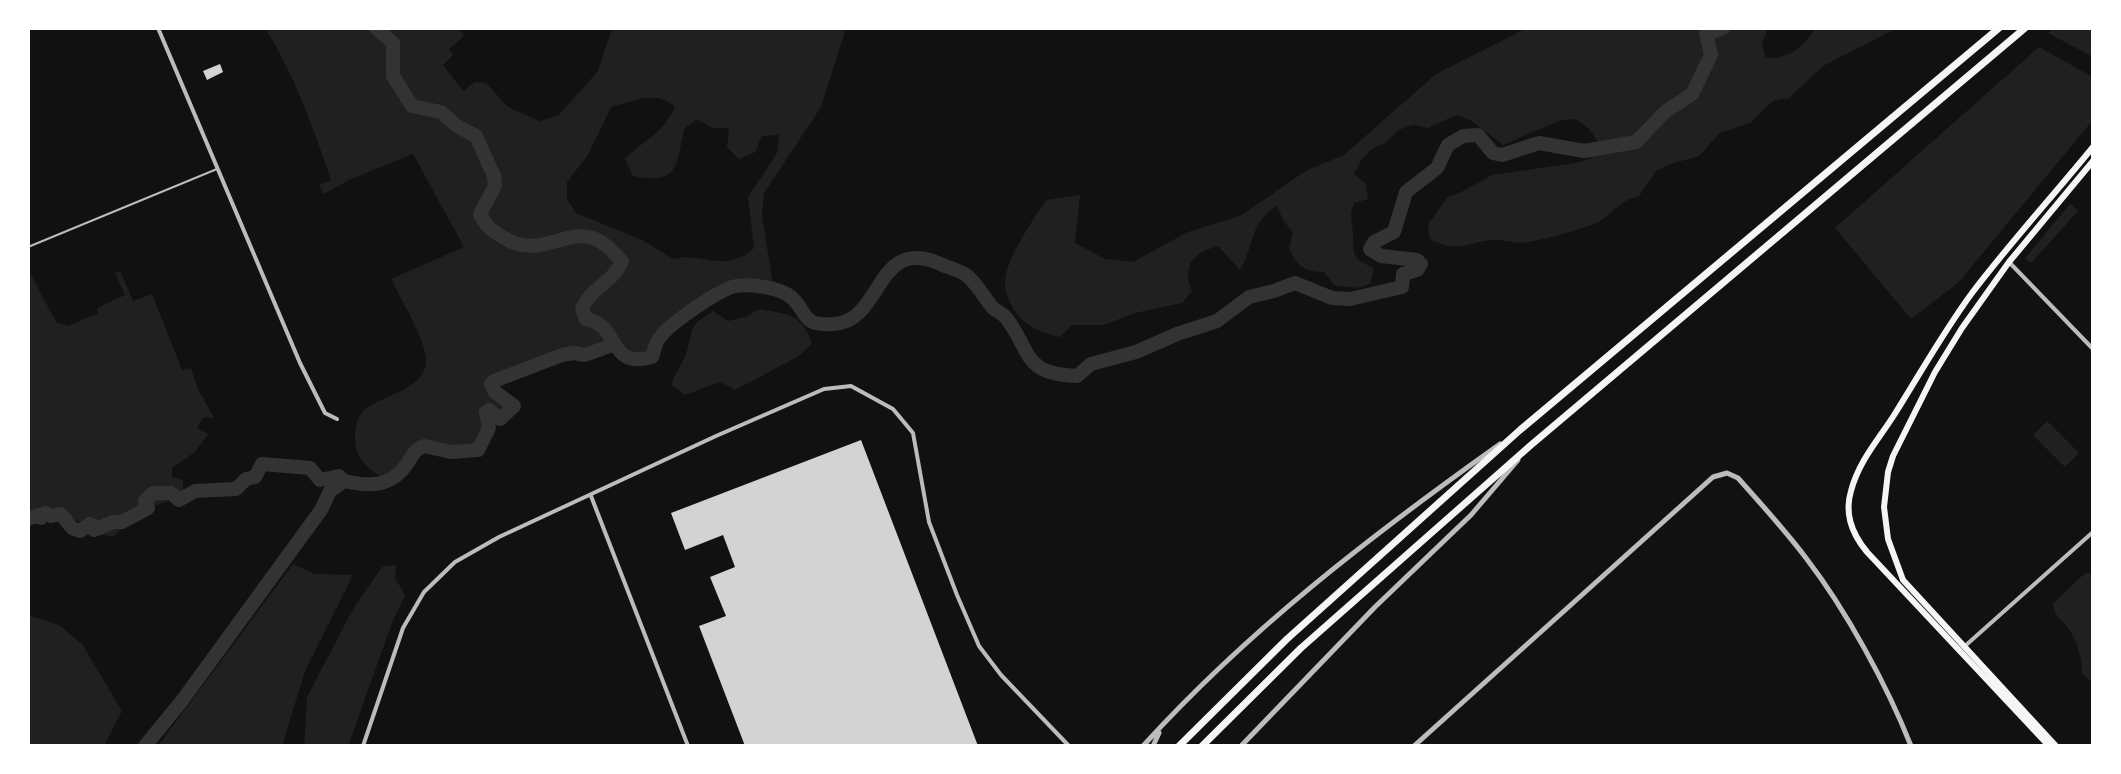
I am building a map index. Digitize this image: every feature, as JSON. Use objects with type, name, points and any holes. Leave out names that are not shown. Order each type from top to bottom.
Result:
[{"type":"highway","points":[[1179,746],[1287,639],[1520,430],[1999,28]]},
{"type":"highway","points":[[1202,746],[1301,648],[1531,445],[2025,28]]},
{"type":"main road","points":[[2049,746],[1867,552],[1853,534],[1848,507],[1851,491],[1867,453],[1894,416],[1945,331],[2093,147]]},
{"type":"main road","points":[[2056,746],[1903,580],[1888,539],[1885,487],[1893,456],[1929,383],[1962,328],[2009,262],[2093,161]]},
{"type":"street","points":[[158,28],[304,372],[325,413],[337,419]]},
{"type":"street","points":[[2009,262],[2093,349]]},
{"type":"street","points":[[363,746],[403,628],[424,592],[455,562],[499,537],[683,451],[824,389],[851,386],[893,409],[913,433],[929,522],[979,646],[1001,675],[1069,746]]},
{"type":"street","points":[[1143,746],[1232,655],[1325,575],[1398,517],[1520,430]]},
{"type":"street","points":[[1241,746],[1365,617],[1471,515],[1531,445]]},
{"type":"street","points":[[1414,746],[1713,477],[1720,474],[1732,474],[1745,486],[1799,550],[1836,602],[1911,746]]},
{"type":"street","points":[[591,496],[688,746]]},
{"type":"street","points":[[1965,646],[2093,532]]},
{"type":"street","points":[[1153,746],[1168,719]]},
{"type":"lane","points":[[28,247],[218,168]]},
{"type":"shaded area","points":[[265,28],[459,28],[464,36],[449,49],[453,55],[443,65],[463,91],[475,82],[486,83],[508,107],[540,121],[559,115],[598,71],[612,28],[846,28],[821,107],[764,193],[762,216],[774,290],[733,287],[688,313],[668,329],[658,340],[652,357],[627,359],[614,345],[585,355],[562,355],[494,381],[491,384],[495,392],[514,406],[500,419],[486,412],[489,428],[478,450],[451,452],[424,446],[409,458],[389,483],[370,469],[357,452],[355,433],[358,420],[370,406],[419,378],[426,359],[417,329],[391,279],[464,247],[413,154],[351,179],[324,194],[319,185],[331,180],[302,102]],"holes":[[[643,98],[660,98],[675,106],[659,130],[625,159],[633,176],[659,178],[673,170],[684,129],[697,119],[712,128],[729,128],[727,147],[739,159],[755,152],[762,136],[779,135],[777,153],[748,197],[754,248],[743,256],[724,261],[684,257],[673,259],[642,240],[576,213],[567,199],[567,182],[588,155],[611,107]]]},
{"type":"shaded area","points":[[1527,28],[1768,28],[1762,43],[1765,58],[1773,58],[1794,51],[1815,28],[1897,28],[1823,66],[1789,98],[1773,101],[1750,123],[1720,133],[1699,156],[1656,171],[1639,196],[1625,201],[1598,222],[1583,228],[1520,243],[1490,240],[1454,247],[1430,239],[1428,224],[1448,197],[1492,175],[1592,158],[1598,142],[1589,129],[1576,119],[1561,120],[1503,145],[1470,120],[1456,115],[1428,128],[1413,125],[1398,130],[1361,160],[1354,174],[1366,184],[1368,199],[1354,203],[1351,218],[1353,247],[1355,256],[1361,262],[1374,268],[1370,284],[1357,288],[1334,285],[1324,272],[1302,267],[1289,248],[1293,233],[1277,206],[1257,227],[1240,270],[1218,246],[1196,257],[1188,274],[1192,291],[1182,303],[1135,313],[1104,325],[1072,325],[1060,337],[1033,328],[1013,308],[1005,290],[1006,274],[1021,240],[1046,200],[1080,195],[1075,243],[1105,259],[1133,262],[1188,232],[1240,216],[1307,170],[1344,155],[1436,74]]},
{"type":"shaded area","points":[[2054,28],[2093,28],[2093,57],[2048,33]]},
{"type":"shaded area","points":[[2039,47],[2093,77],[2093,120],[1958,283],[1911,319],[1835,228]]},
{"type":"shaded area","points":[[2070,204],[2078,211],[2031,263],[2025,258]]},
{"type":"shaded area","points":[[28,269],[56,322],[68,326],[98,313],[97,308],[125,295],[115,273],[120,271],[133,301],[152,294],[182,370],[191,368],[198,389],[214,418],[204,417],[197,428],[208,434],[195,452],[172,468],[172,477],[183,480],[183,496],[142,510],[114,536],[100,535],[65,514],[28,518]]},
{"type":"shaded area","points":[[760,309],[799,321],[812,344],[799,356],[735,390],[720,382],[685,395],[671,385],[698,322],[713,311],[728,321]]},
{"type":"shaded area","points":[[2047,421],[2079,453],[2065,467],[2033,435]]},
{"type":"shaded area","points":[[293,564],[315,574],[353,575],[305,671],[282,746],[158,746]]},
{"type":"shaded area","points":[[396,565],[395,578],[405,595],[348,746],[304,746],[307,697],[353,609],[382,567]]},
{"type":"shaded area","points":[[2085,573],[2093,574],[2093,683],[2082,674],[2075,641],[2053,604]]},
{"type":"shaded area","points":[[28,615],[59,625],[82,644],[122,711],[104,746],[28,746]]},
{"type":"building","points":[[220,64],[223,72],[207,80],[203,71]]},
{"type":"building","points":[[861,440],[978,746],[745,746],[699,626],[726,616],[710,577],[735,567],[723,535],[685,550],[671,513]]},
{"type":"waterway","points":[[376,28],[393,43],[393,76],[412,106],[441,112],[457,126],[476,136],[494,176],[495,186],[480,214],[489,227],[514,243],[526,246],[571,237],[593,238],[622,261],[582,309],[586,319],[605,329],[628,357],[652,357],[658,340],[671,326],[732,287],[763,287],[786,294],[815,323],[834,324],[850,319],[862,310],[890,270],[902,261],[917,258],[966,275],[993,308],[1006,317],[1031,360],[1047,371],[1077,376],[1091,364],[1136,352],[1217,321],[1249,297],[1295,283],[1332,298],[1350,299],[1402,287],[1403,274],[1417,270],[1421,264],[1417,260],[1381,256],[1370,249],[1374,242],[1394,232],[1406,192],[1437,168],[1448,145],[1463,136],[1478,135],[1493,153],[1502,155],[1539,143],[1584,151],[1636,142],[1665,112],[1692,94],[1711,55],[1706,34],[1723,28]]},
{"type":"waterway","points":[[145,746],[181,702],[321,510],[330,491],[344,481],[363,484],[387,481],[401,472],[416,451],[424,446],[451,452],[478,450],[489,428],[486,412],[489,410],[500,419],[514,406],[495,392],[491,384],[494,381],[562,355],[585,355],[615,344]]},
{"type":"waterway","points":[[28,519],[39,515],[41,518],[45,513],[51,516],[61,514],[72,528],[80,531],[90,524],[94,530],[113,522],[122,522],[148,508],[145,501],[153,493],[171,493],[179,500],[195,491],[236,489],[246,479],[255,477],[262,464],[310,468],[320,480],[339,476],[344,481]]}]
